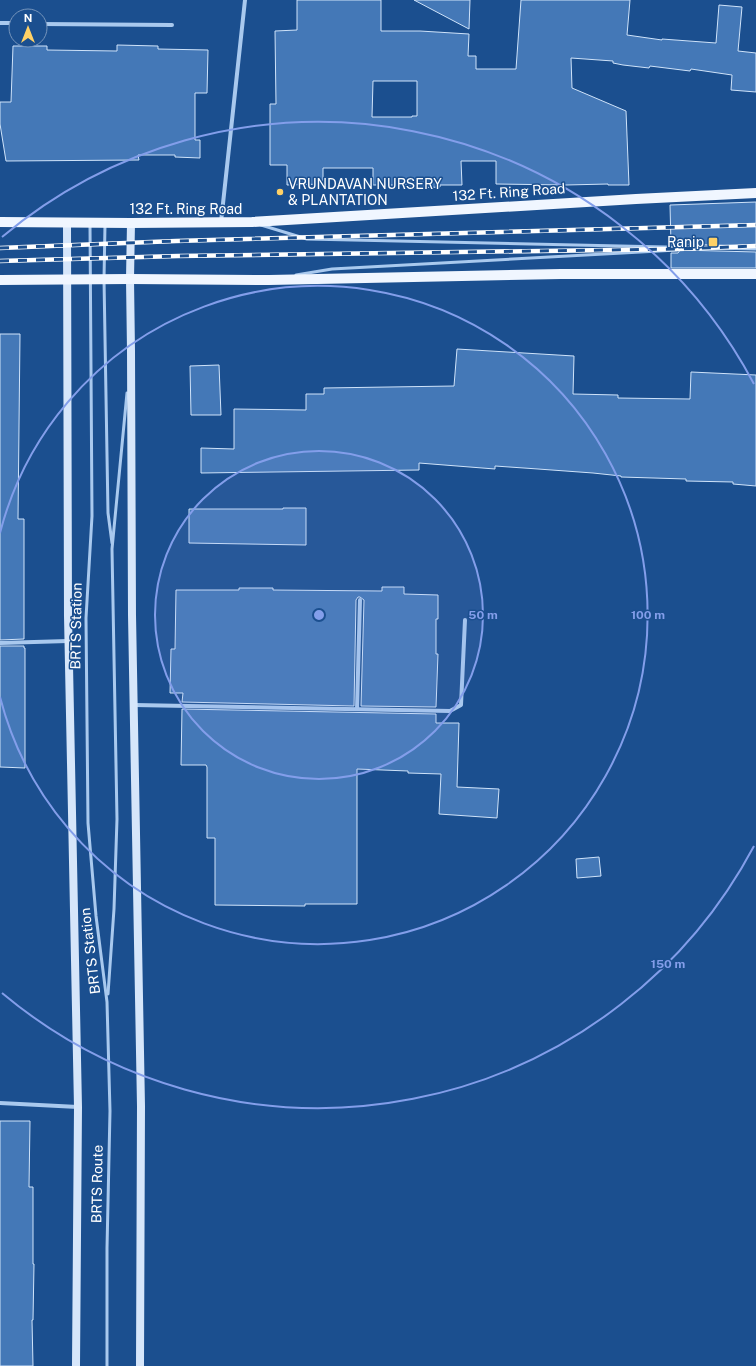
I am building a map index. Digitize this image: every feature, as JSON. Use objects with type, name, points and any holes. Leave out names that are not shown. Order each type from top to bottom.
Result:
[{"type":"main road","name":"132 Ft. Ring Road","points":[[0,222],[252,222],[756,193]]},
{"type":"main road","points":[[67,222],[66,280],[69,641],[78,1107],[76,1366]]},
{"type":"main road","points":[[132,223],[130,279],[132,351],[132,615],[141,1106],[140,1366]]},
{"type":"main road","points":[[0,280],[269,280],[561,274],[756,274]]},
{"type":"street","points":[[221,222],[245,0]]},
{"type":"street","points":[[48,24],[172,25]]},
{"type":"street","points":[[357,709],[360,600]]},
{"type":"street","points":[[134,705],[450,711],[461,705],[465,620]]},
{"type":"street","points":[[0,643],[69,641]]},
{"type":"street","points":[[0,1103],[78,1107]]},
{"type":"lane","points":[[252,222],[307,239],[756,249]]},
{"type":"lane","name":"BRTS Station","points":[[90,223],[92,516],[86,618],[88,823],[96,916],[107,1002]]},
{"type":"lane","points":[[105,223],[104,280],[108,513],[112,549]]},
{"type":"lane","points":[[269,280],[332,268],[699,248]]},
{"type":"lane","points":[[112,549],[132,351]]},
{"type":"lane","name":"BRTS Station","points":[[107,1002],[114,909],[117,819],[112,549]]},
{"type":"lane","name":"BRTS Route","points":[[107,1002],[110,1111],[107,1248],[107,1366]]},
{"type":"building","points":[[297,0],[381,0],[381,31],[420,31],[469,34],[468,56],[476,56],[476,69],[516,69],[521,0],[630,0],[627,35],[662,40],[716,43],[719,5],[742,7],[738,51],[756,53],[756,92],[731,90],[732,75],[691,69],[690,71],[650,66],[649,68],[623,65],[613,63],[613,61],[571,58],[572,88],[626,111],[629,185],[496,184],[496,161],[461,161],[462,185],[440,185],[440,187],[413,188],[413,185],[373,185],[373,168],[323,168],[323,184],[287,185],[287,165],[270,165],[270,104],[276,104],[275,31],[297,30]],"holes":[[[373,81],[417,81],[417,116],[372,117]]]},
{"type":"building","points":[[414,0],[470,0],[469,29]]},
{"type":"building","points":[[117,45],[158,46],[158,49],[208,50],[207,93],[195,93],[195,140],[200,140],[200,158],[175,157],[175,155],[138,155],[139,160],[6,161],[0,124],[0,102],[11,102],[13,48],[117,51]]},
{"type":"building","points":[[756,202],[756,246],[671,244],[670,205]]},
{"type":"building","points":[[680,250],[756,252],[756,268],[671,268],[671,253],[678,253]]},
{"type":"building","points":[[0,334],[20,334],[18,519],[24,519],[24,639],[0,640]]},
{"type":"building","points":[[457,349],[574,356],[573,394],[618,395],[618,398],[690,399],[691,372],[756,375],[756,486],[733,484],[733,482],[686,481],[686,479],[621,477],[593,473],[495,466],[495,469],[419,463],[419,470],[201,473],[201,448],[234,449],[234,409],[306,410],[306,394],[324,394],[324,388],[454,386]]},
{"type":"building","points":[[219,365],[221,415],[191,415],[190,366]]},
{"type":"building","points":[[306,508],[306,545],[189,543],[189,509]]},
{"type":"building","points":[[382,587],[404,587],[404,594],[438,595],[438,619],[436,619],[436,654],[438,654],[436,707],[361,706],[364,600],[360,597],[356,600],[354,706],[182,702],[183,693],[170,693],[171,649],[175,649],[176,590],[239,590],[239,588],[273,588],[273,590],[382,591]]},
{"type":"building","points":[[0,646],[24,646],[25,648],[25,768],[0,767]]},
{"type":"building","points":[[182,709],[436,714],[436,723],[459,723],[457,787],[499,789],[497,818],[439,814],[441,774],[357,769],[357,904],[305,904],[305,906],[215,905],[215,838],[207,838],[207,767],[206,765],[181,765]]},
{"type":"building","points":[[599,857],[601,876],[577,878],[576,859]]},
{"type":"building","points":[[0,1121],[30,1121],[29,1187],[33,1187],[34,1264],[32,1320],[33,1366],[0,1366]]},
{"type":"railway","points":[[0,248],[176,241],[756,225]]},
{"type":"railway","points":[[0,261],[178,256],[678,249],[756,246]]},
{"type":"place","name":"VRUNDAVAN NURSERY & PLANTATION","points":[[280,192]]},
{"type":"place","name":"Ranip","points":[[713,242]]}]
